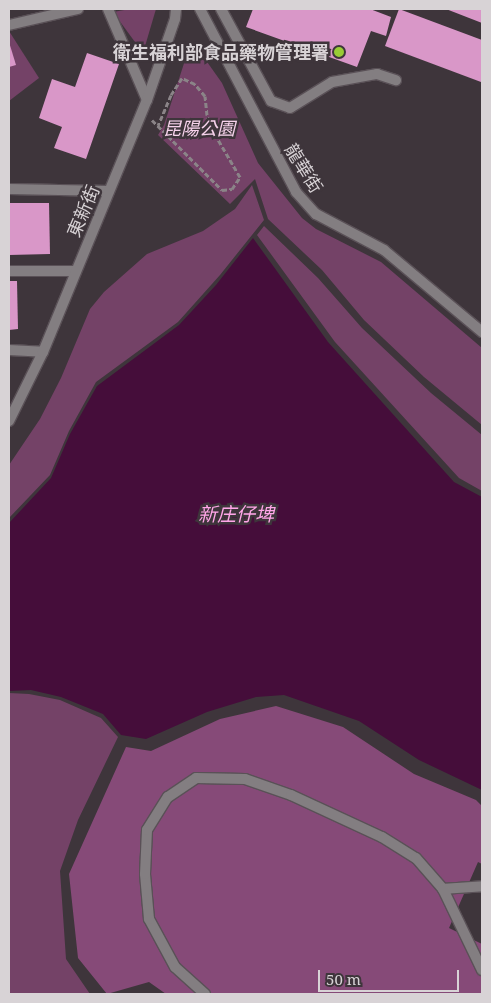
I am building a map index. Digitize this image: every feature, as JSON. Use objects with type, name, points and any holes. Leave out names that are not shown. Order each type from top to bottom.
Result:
[{"type":"street","points":[[9,25],[78,9]]},
{"type":"street","points":[[108,9],[147,100]]},
{"type":"street","name":"東新街","points":[[9,421],[43,352],[147,100],[175,18],[176,9]]},
{"type":"street","name":"龍華街","points":[[200,9],[296,192],[316,214],[384,250],[482,332]]},
{"type":"street","points":[[221,9],[271,101],[290,108],[332,82],[377,74],[396,80]]},
{"type":"street","points":[[9,189],[109,191]]},
{"type":"street","points":[[9,271],[76,271]]},
{"type":"street","points":[[9,350],[43,352]]},
{"type":"street","points":[[205,994],[175,967],[149,919],[145,874],[147,830],[168,797],[196,778],[245,779],[338,815],[382,837],[416,858],[443,889],[482,970]]},
{"type":"street","points":[[443,889],[482,886]]},
{"type":"path","points":[[142,110],[222,190],[232,189],[240,176],[212,129],[207,115],[205,96],[195,84],[182,78],[171,95],[158,125]]},
{"type":"green space","points":[[130,9],[156,9],[143,53],[113,12]]},
{"type":"green space","points":[[9,31],[39,78],[9,101]]},
{"type":"green space","name":"昆陽公園","points":[[189,48],[199,58],[205,59],[222,83],[258,163],[302,218],[316,229],[381,262],[482,348],[482,425],[424,377],[364,320],[322,270],[268,219],[255,179],[230,204],[158,135],[164,125]]},
{"type":"green space","points":[[252,185],[264,220],[220,275],[178,322],[96,382],[69,431],[50,475],[9,518],[9,465],[40,419],[61,378],[90,309],[104,292],[147,254],[203,231],[235,209]]},
{"type":"green space","points":[[264,226],[318,278],[362,328],[431,393],[482,435],[482,491],[459,478],[335,342],[257,235]]},
{"type":"green space","points":[[9,693],[29,694],[60,700],[101,718],[118,737],[78,820],[60,871],[66,959],[90,994],[9,994]]},
{"type":"shaded area","points":[[276,706],[343,727],[414,774],[476,800],[482,806],[482,864],[478,862],[449,928],[482,944],[482,994],[166,994],[149,982],[107,994],[78,958],[69,874],[126,747],[151,751],[220,719]]},
{"type":"water","name":"新庄仔埤","points":[[253,238],[328,342],[454,482],[482,497],[482,790],[419,760],[359,721],[284,695],[256,697],[207,712],[146,739],[121,735],[103,714],[61,697],[31,690],[9,691],[9,523],[51,478],[70,434],[97,386],[179,325],[216,285]]},
{"type":"building","name":"衛生福利部食品藥物管理署","points":[[253,9],[370,9],[391,17],[386,36],[371,31],[357,67],[246,27]]},
{"type":"building","points":[[399,9],[482,40],[481,82],[385,46]]},
{"type":"building","points":[[446,9],[482,9],[482,23]]},
{"type":"building","points":[[9,42],[16,65],[9,67]]},
{"type":"building","points":[[87,53],[119,64],[86,159],[54,148],[62,127],[39,118],[52,79],[75,87]]},
{"type":"building","points":[[9,203],[49,203],[50,254],[9,255]]},
{"type":"building","points":[[9,281],[17,281],[18,329],[9,330]]},
{"type":"place","name":"衛生福利部食品藥物管理署","points":[[339,52]]}]
